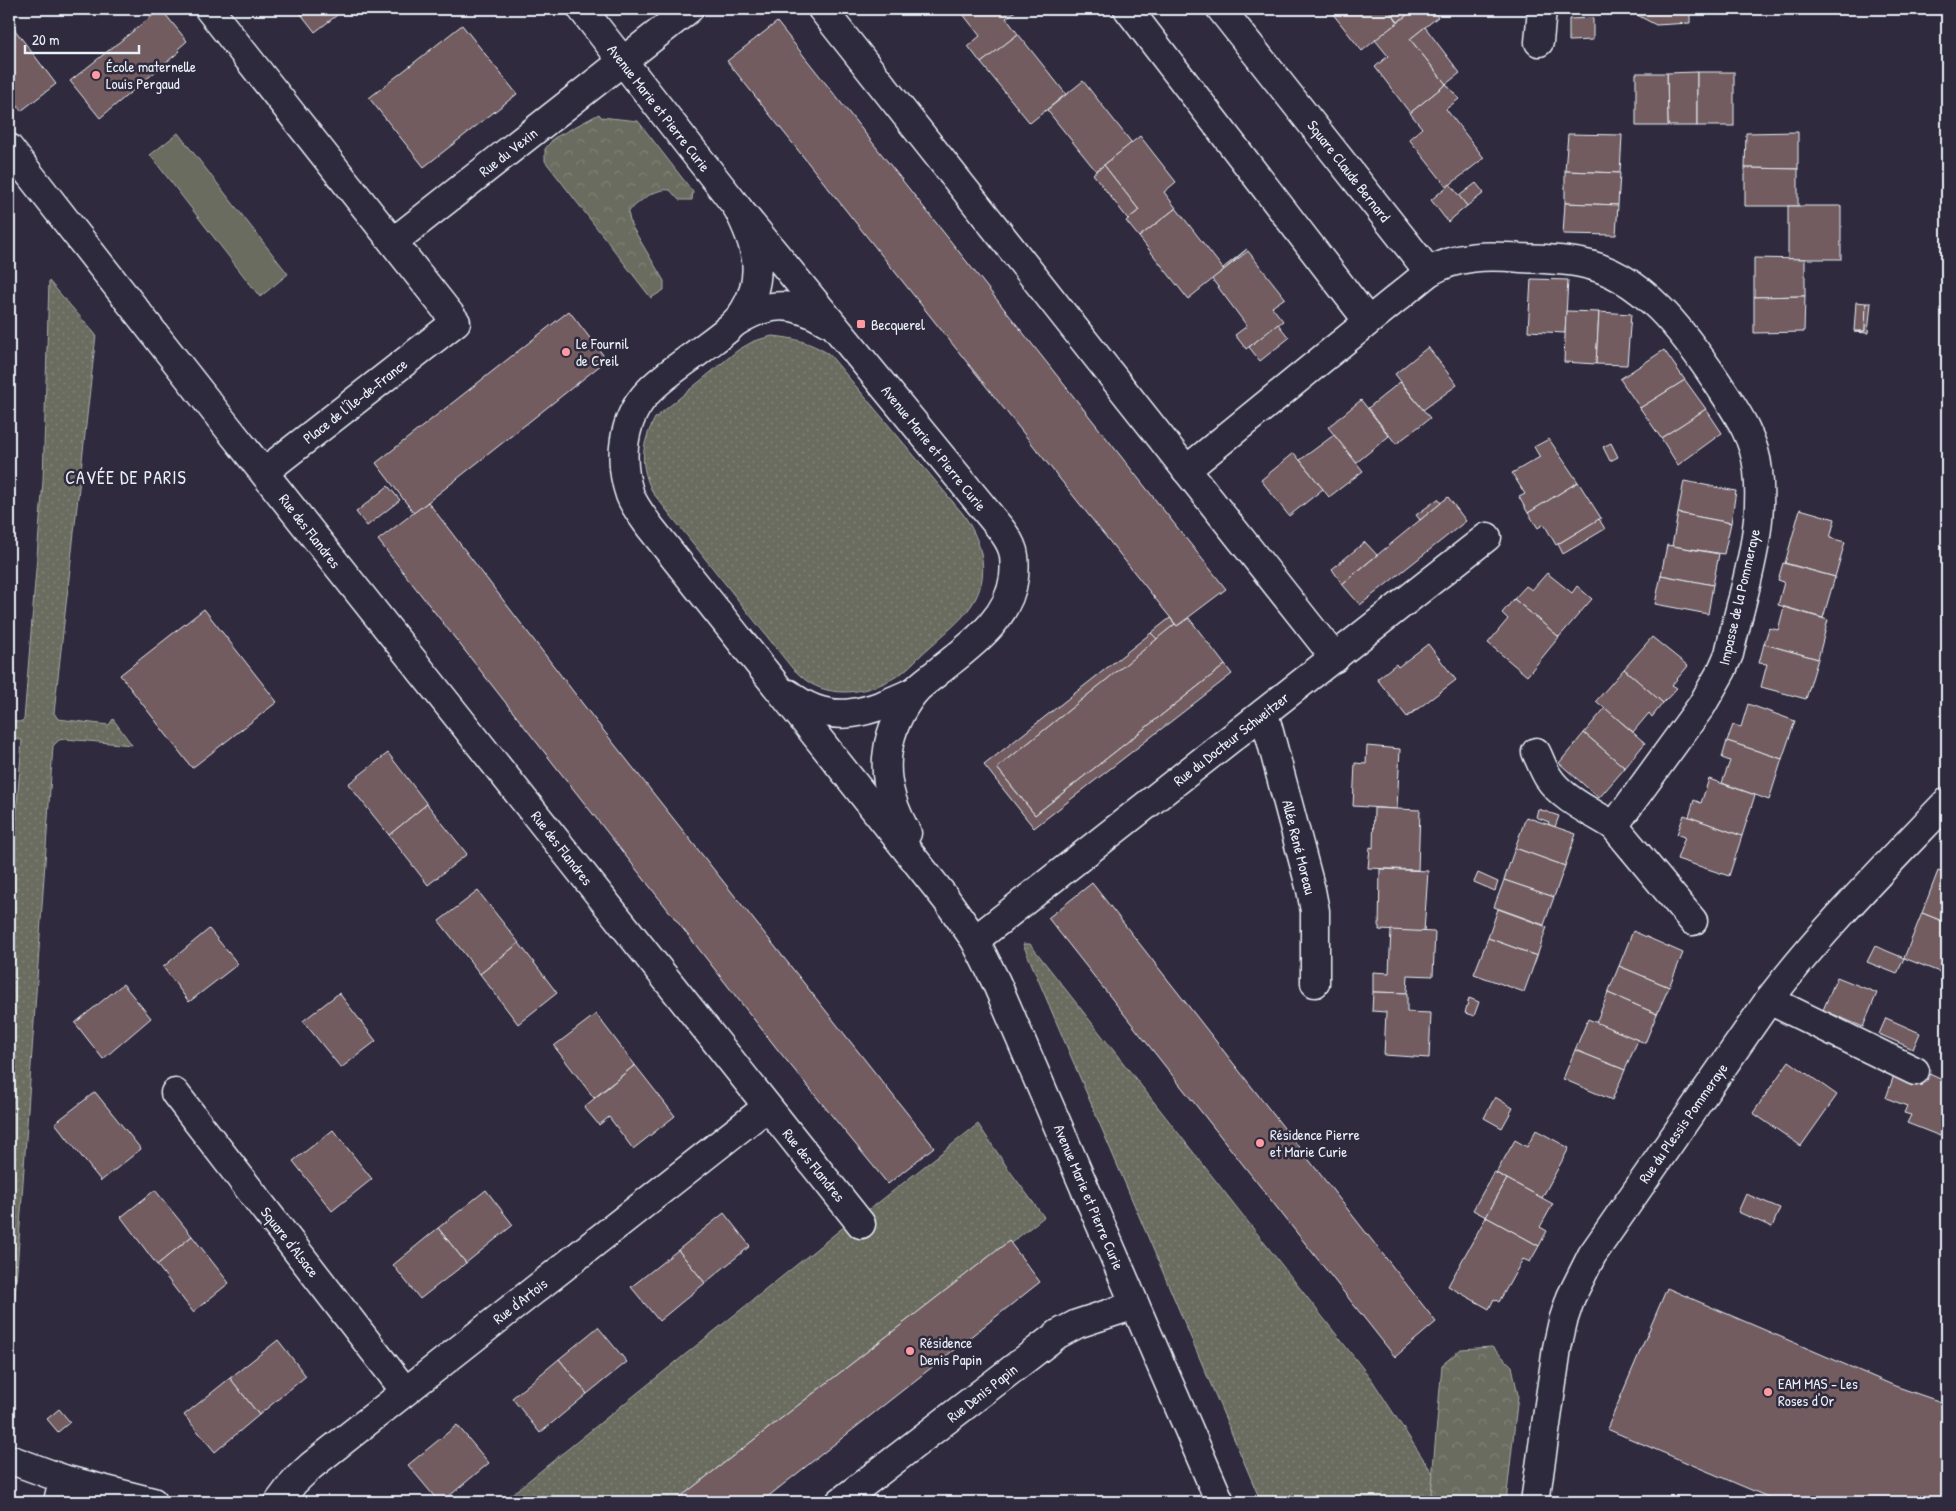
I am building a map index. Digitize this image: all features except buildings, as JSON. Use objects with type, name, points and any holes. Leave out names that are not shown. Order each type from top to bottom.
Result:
[{"type":"street","name":"Place de l'Île-de-France","points":[[209,9],[456,322],[264,472]]},
{"type":"street","name":"Avenue Marie et Pierre Curie","points":[[582,9],[737,208],[1010,540],[1014,552],[1013,583],[1001,614],[980,637],[915,691],[904,706],[890,736],[886,772],[887,786],[903,826],[946,899]]},
{"type":"street","name":"Rue du Vexin","points":[[393,242],[689,9]]},
{"type":"street","points":[[822,9],[1335,658]]},
{"type":"street","points":[[1128,9],[1368,321]]},
{"type":"street","name":"Square Claude Bernard","points":[[1221,9],[1429,272]]},
{"type":"street","points":[[1539,42],[1542,9]]},
{"type":"street","points":[[9,148],[264,472]]},
{"type":"street","name":"Avenue Marie et Pierre Curie","points":[[737,208],[752,237],[756,254],[756,282],[750,301],[736,322],[649,391],[637,405],[624,441],[623,461],[630,496],[639,511],[946,899],[975,940],[1000,991],[1220,1502]]},
{"type":"street","name":"Impasse de la Pommeraye","points":[[1429,272],[1440,265],[1458,259],[1502,256],[1581,262],[1598,267],[1621,279],[1646,296],[1677,328],[1719,386],[1751,439],[1758,471],[1757,525],[1729,654],[1702,705],[1614,826]]},
{"type":"street","points":[[1186,470],[1429,272]]},
{"type":"street","points":[[736,322],[751,313],[768,307],[789,306],[810,312],[836,328]]},
{"type":"street","name":"Rue des Flandres","points":[[264,472],[861,1224]]},
{"type":"street","name":"Rue du Docteur Schweitzer","points":[[975,940],[1487,537]]},
{"type":"street","name":"Avenue Marie et Pierre Curie","points":[[774,682],[794,698],[810,707],[826,713],[841,715],[872,709],[915,691]]},
{"type":"street","name":"Allée René Moreau","points":[[1264,713],[1315,910],[1314,983]]},
{"type":"street","points":[[1536,752],[1548,777],[1557,788],[1614,826],[1693,921]]},
{"type":"street","name":"Rue du Plessis Pommeraye","points":[[1535,1502],[1557,1348],[1563,1321],[1580,1277],[1604,1236],[1769,1000],[1831,924],[1947,802]]},
{"type":"street","points":[[1769,1000],[1915,1071]]},
{"type":"street","name":"Square d'Alsace","points":[[175,1093],[405,1391]]},
{"type":"street","name":"Rue d'Artois","points":[[279,1502],[294,1482],[311,1466],[768,1107]]},
{"type":"street","name":"Rue Denis Papin","points":[[840,1502],[1058,1334],[1077,1324],[1135,1305]]},
{"type":"street","points":[[9,1459],[61,1491],[153,1502]]},
{"type":"green space","points":[[599,114],[601,117],[638,121],[693,192],[692,200],[679,200],[670,190],[658,191],[647,196],[628,212],[631,225],[664,281],[664,290],[651,298],[545,161],[545,149],[554,138]]},
{"type":"green space","points":[[178,133],[288,274],[260,297],[150,155]]},
{"type":"green space","points":[[49,281],[96,335],[54,713],[58,719],[109,725],[113,719],[132,745],[65,739],[59,740],[53,746],[9,1386],[9,908],[22,740],[9,739],[9,721],[19,722],[24,720],[43,481]]},
{"type":"green space","points":[[772,336],[802,341],[829,354],[963,514],[970,524],[979,547],[983,571],[977,595],[971,606],[952,627],[903,672],[893,679],[870,688],[845,692],[821,688],[807,681],[792,668],[653,493],[645,473],[645,446],[655,418],[738,350],[754,341]]},
{"type":"green space","points":[[1023,944],[1030,944],[1372,1380],[1433,1474],[1430,1502],[1261,1502]]},
{"type":"green space","points":[[978,1124],[1044,1217],[1011,1243],[1009,1241],[674,1502],[502,1502],[856,1217],[874,1206]]},
{"type":"green space","points":[[1492,1347],[1512,1366],[1518,1395],[1506,1502],[1430,1502],[1442,1365],[1461,1349]]},
{"type":"place","name":"École maternelle Louis Pergaud","points":[[96,75]]},
{"type":"place","name":"Becquerel","points":[[861,324]]},
{"type":"place","name":"Le Fournil de Creil","points":[[566,352]]},
{"type":"place","name":"Résidence Pierre et Marie Curie","points":[[1260,1143]]},
{"type":"place","name":"Résidence Denis Papin","points":[[910,1351]]},
{"type":"place","name":"EAM MAS - Les Roses d'Or","points":[[1768,1392]]},
{"type":"district","name":"CAVÉE DE PARIS","points":[[126,477]]}]
